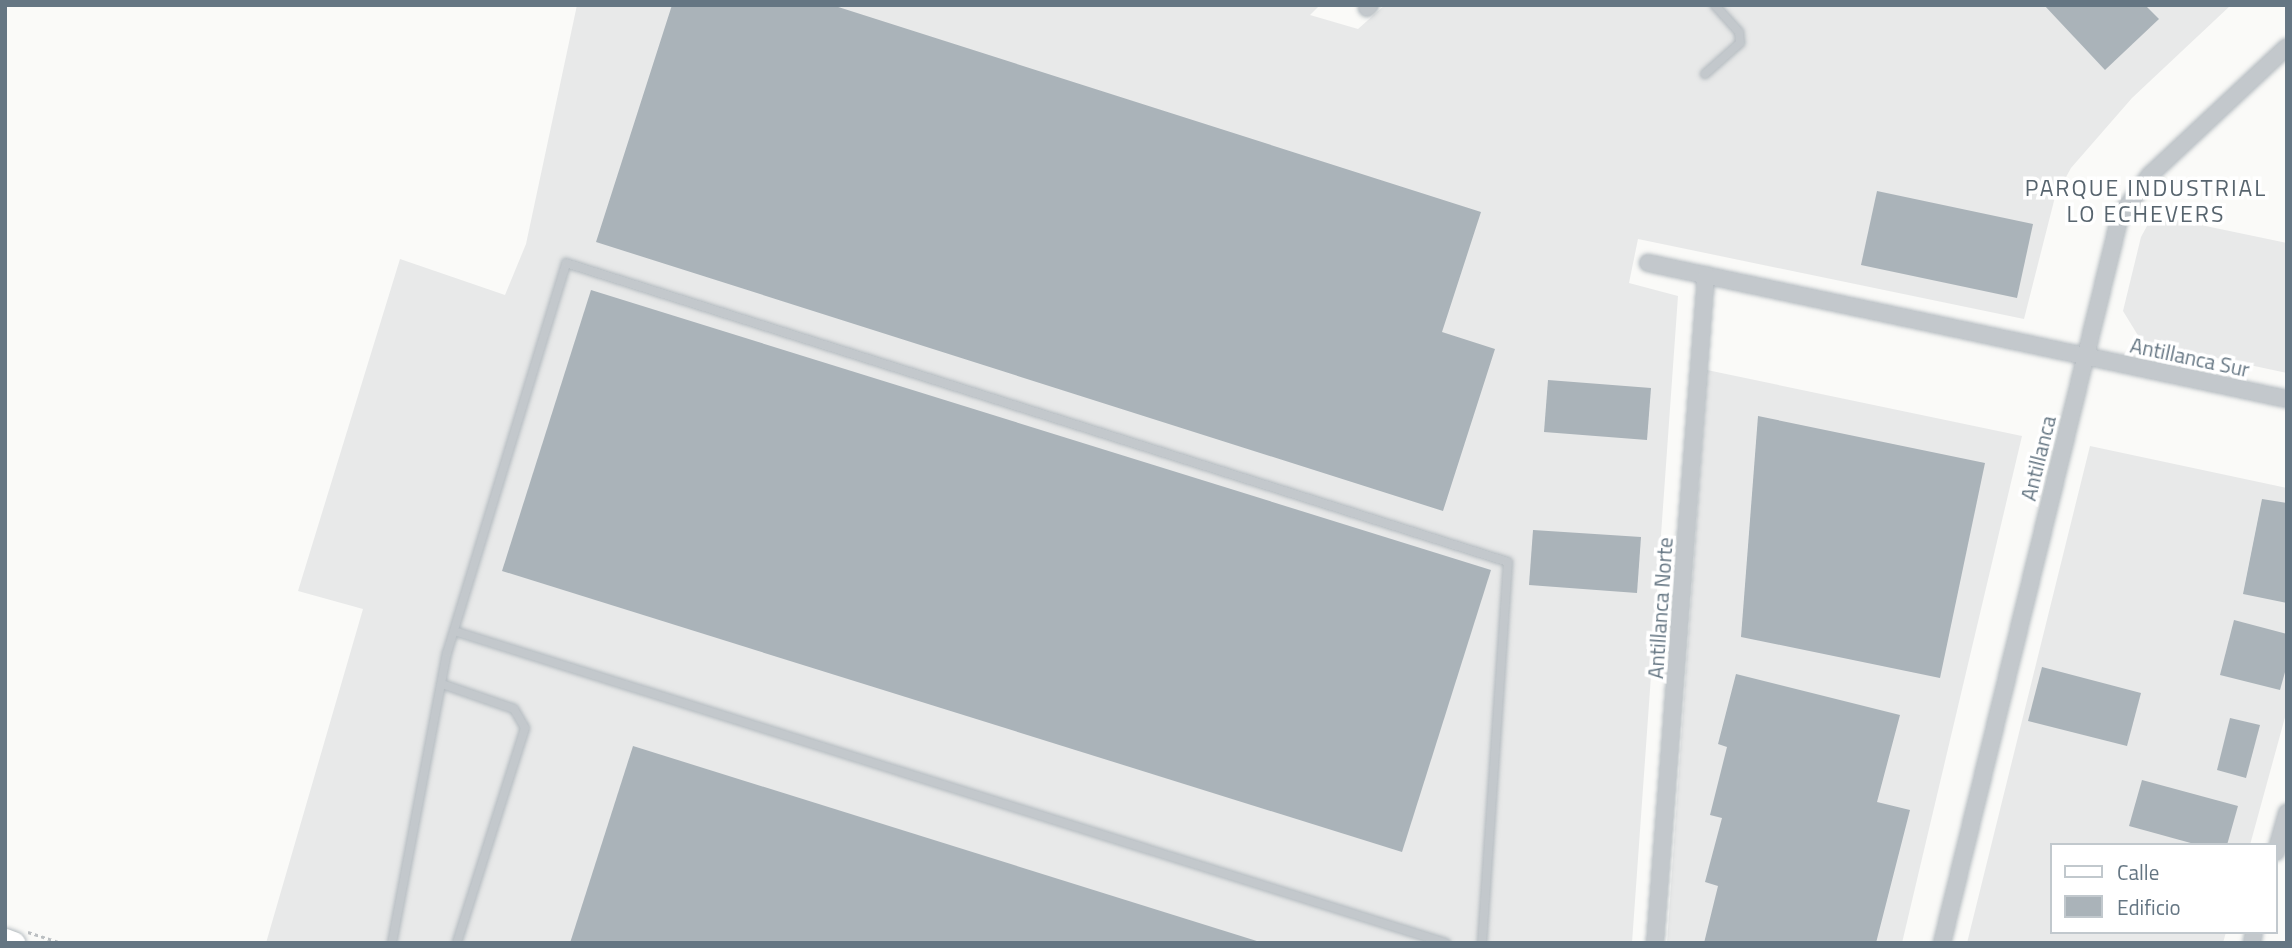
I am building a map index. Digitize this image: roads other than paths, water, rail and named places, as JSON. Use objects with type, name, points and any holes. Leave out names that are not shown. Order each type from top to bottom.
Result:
[{"type":"street","name":"Antillanca","points":[[1942,943],[2115,231],[2127,202],[2150,175],[2287,47]]},
{"type":"street","points":[[1647,263],[2085,357]]},
{"type":"street","name":"Antillanca Norte","points":[[1655,943],[1706,275]]},
{"type":"street","name":"Antillanca Sur","points":[[2085,357],[2287,399]]},
{"type":"street","points":[[2278,845],[2287,814]]},
{"type":"lane","points":[[1705,74],[1740,43],[1739,32],[1715,5]]},
{"type":"lane","points":[[392,943],[454,631],[566,264],[1508,562],[1482,943]]},
{"type":"lane","points":[[454,631],[1446,943]]},
{"type":"lane","points":[[442,684],[508,706],[520,715],[525,728],[457,943]]},
{"type":"district","name":"PARQUE INDUSTRIAL LO ECHEVERS","points":[[2146,201]]}]
